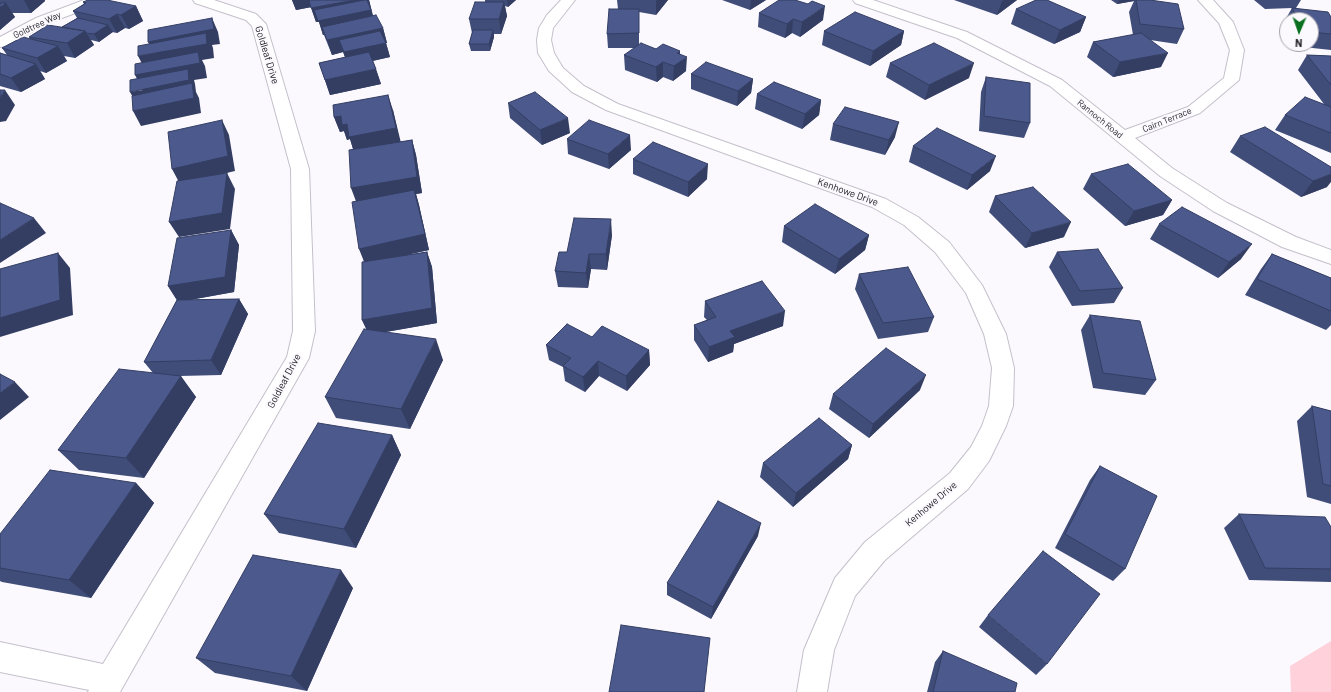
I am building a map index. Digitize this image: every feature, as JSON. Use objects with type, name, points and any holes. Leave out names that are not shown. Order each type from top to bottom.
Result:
[{"type":"street","name":"Goldtree Way","points":[[0,43],[41,21],[97,0]]},
{"type":"street","name":"Kenhowe Drive","points":[[568,0],[552,18],[546,28],[544,40],[546,53],[557,71],[578,89],[612,107],[880,203],[911,221],[942,247],[975,290],[995,334],[1002,368],[1001,406],[994,426],[980,454],[959,481],[875,551],[845,587],[819,650],[812,692]]},
{"type":"street","name":"Rannoch Road","points":[[860,0],[962,35],[1056,83],[1166,172],[1220,207],[1289,242],[1331,257]]},
{"type":"street","name":"Cairn Terrace","points":[[1123,137],[1194,110],[1231,80],[1237,50],[1226,22],[1205,0]]},
{"type":"street","name":"Goldleaf Drive","points":[[107,686],[298,358],[304,331],[300,169],[259,24],[251,17],[211,1]]},
{"type":"street","points":[[0,657],[107,686]]},
{"type":"shaded area","points":[[1331,641],[1331,692],[1291,692],[1290,666]]},
{"type":"building","points":[[88,0],[107,0],[136,6],[121,15],[117,14],[109,19],[73,11],[86,3],[83,2]]},
{"type":"building","points":[[309,0],[355,0],[311,8]]},
{"type":"building","points":[[367,0],[371,10],[318,21],[314,10]]},
{"type":"building","points":[[779,0],[795,0],[808,4],[812,1],[825,6],[802,22],[793,19],[787,24],[759,13]]},
{"type":"building","points":[[1036,0],[1047,0],[1086,17],[1060,30],[1016,9]]},
{"type":"building","points":[[1136,0],[1150,0],[1178,4],[1184,29],[1140,24]]},
{"type":"building","points":[[475,2],[504,2],[499,19],[469,19]]},
{"type":"building","points":[[0,3],[6,3],[0,8]]},
{"type":"building","points":[[1292,8],[1328,12],[1331,17],[1331,34],[1319,33],[1319,12],[1294,12]]},
{"type":"building","points":[[609,9],[639,9],[639,33],[607,34]]},
{"type":"building","points":[[855,12],[904,31],[873,51],[824,31]]},
{"type":"building","points":[[376,15],[383,28],[327,40],[322,27]]},
{"type":"building","points":[[78,18],[108,25],[94,34],[62,27]]},
{"type":"building","points":[[212,18],[214,29],[148,42],[148,30]]},
{"type":"building","points":[[48,25],[85,31],[67,43],[29,37]]},
{"type":"building","points":[[473,30],[493,30],[489,44],[469,44]]},
{"type":"building","points":[[380,31],[386,43],[344,52],[339,40]]},
{"type":"building","points":[[206,33],[207,44],[138,56],[138,46]]},
{"type":"building","points":[[1141,33],[1168,53],[1120,62],[1093,42]]},
{"type":"building","points":[[23,37],[58,46],[37,58],[2,48]]},
{"type":"building","points":[[641,43],[656,49],[663,44],[680,51],[677,53],[687,57],[674,66],[663,62],[656,67],[624,55]]},
{"type":"building","points":[[934,43],[974,63],[929,85],[890,63]]},
{"type":"building","points":[[198,52],[200,63],[135,75],[135,64]]},
{"type":"building","points":[[369,52],[376,69],[325,80],[319,63]]},
{"type":"building","points":[[0,53],[36,64],[11,78],[0,74]]},
{"type":"building","points":[[1307,55],[1331,56],[1331,85]]},
{"type":"building","points":[[706,62],[753,79],[738,91],[691,74]]},
{"type":"building","points":[[188,69],[189,80],[130,92],[130,80]]},
{"type":"building","points":[[986,77],[1030,83],[1030,123],[984,116]]},
{"type":"building","points":[[774,82],[821,100],[805,114],[757,94]]},
{"type":"building","points":[[192,83],[194,98],[133,111],[132,96]]},
{"type":"building","points":[[0,90],[5,90],[0,98]]},
{"type":"building","points":[[535,92],[568,118],[540,130],[508,103]]},
{"type":"building","points":[[388,95],[396,128],[349,137],[347,124],[342,125],[341,116],[334,117],[333,105]]},
{"type":"building","points":[[1305,97],[1331,107],[1331,133],[1285,115]]},
{"type":"building","points":[[845,107],[899,122],[889,140],[833,124]]},
{"type":"building","points":[[222,120],[228,156],[172,169],[168,132]]},
{"type":"building","points":[[589,120],[630,135],[608,154],[567,139]]},
{"type":"building","points":[[1265,127],[1331,167],[1331,174],[1313,181],[1240,136]]},
{"type":"building","points":[[937,128],[996,156],[972,175],[913,146]]},
{"type":"building","points":[[412,140],[417,177],[351,188],[349,150]]},
{"type":"building","points":[[653,142],[708,164],[688,182],[633,159]]},
{"type":"building","points":[[1128,164],[1172,200],[1134,211],[1091,174]]},
{"type":"building","points":[[227,173],[222,213],[169,222],[177,181]]},
{"type":"building","points":[[1033,187],[1071,222],[1032,233],[995,196]]},
{"type":"building","points":[[414,190],[425,234],[359,249],[352,202]]},
{"type":"building","points":[[0,203],[34,218],[0,240]]},
{"type":"building","points":[[815,204],[869,235],[839,259],[784,226]]},
{"type":"building","points":[[1182,207],[1252,244],[1229,262],[1159,224]]},
{"type":"building","points":[[574,218],[611,219],[606,254],[589,254],[586,273],[555,271],[559,252],[567,252]]},
{"type":"building","points":[[231,230],[225,277],[168,286],[177,238]]},
{"type":"building","points":[[1098,249],[1123,288],[1080,291],[1057,252]]},
{"type":"building","points":[[427,252],[432,308],[362,320],[362,262]]},
{"type":"building","points":[[58,253],[60,300],[0,318],[0,269]]},
{"type":"building","points":[[1272,254],[1331,278],[1331,311],[1257,279]]},
{"type":"building","points":[[908,267],[934,317],[883,323],[859,274]]},
{"type":"building","points":[[762,281],[785,311],[730,331],[735,337],[709,347],[694,325],[716,317],[705,301]]},
{"type":"building","points":[[239,299],[211,360],[144,362],[177,300]]},
{"type":"building","points":[[1090,315],[1140,321],[1156,380],[1103,373]]},
{"type":"building","points":[[567,324],[592,337],[602,326],[649,350],[626,376],[598,361],[583,377],[563,366],[571,358],[546,345]]},
{"type":"building","points":[[364,329],[436,339],[401,409],[325,397]]},
{"type":"building","points":[[886,348],[926,375],[873,424],[833,394]]},
{"type":"building","points":[[119,369],[181,376],[126,458],[58,450]]},
{"type":"building","points":[[0,374],[15,382],[0,393]]},
{"type":"building","points":[[1312,406],[1331,411],[1331,486],[1323,484]]},
{"type":"building","points":[[819,418],[852,445],[796,493],[763,463]]},
{"type":"building","points":[[318,423],[392,435],[344,529],[264,514]]},
{"type":"building","points":[[1100,466],[1157,496],[1125,569],[1065,534]]},
{"type":"building","points":[[50,470],[136,483],[69,580],[0,568],[0,534]]},
{"type":"building","points":[[718,501],[761,523],[713,607],[667,583]]},
{"type":"building","points":[[1239,514],[1325,517],[1331,527],[1331,569],[1265,568]]},
{"type":"building","points":[[1043,551],[1100,594],[1047,664],[988,615]]},
{"type":"building","points":[[253,555],[341,570],[291,676],[196,658]]},
{"type":"building","points":[[621,625],[710,638],[704,692],[609,692]]},
{"type":"building","points":[[943,651],[1017,683],[1015,692],[933,692]]}]
